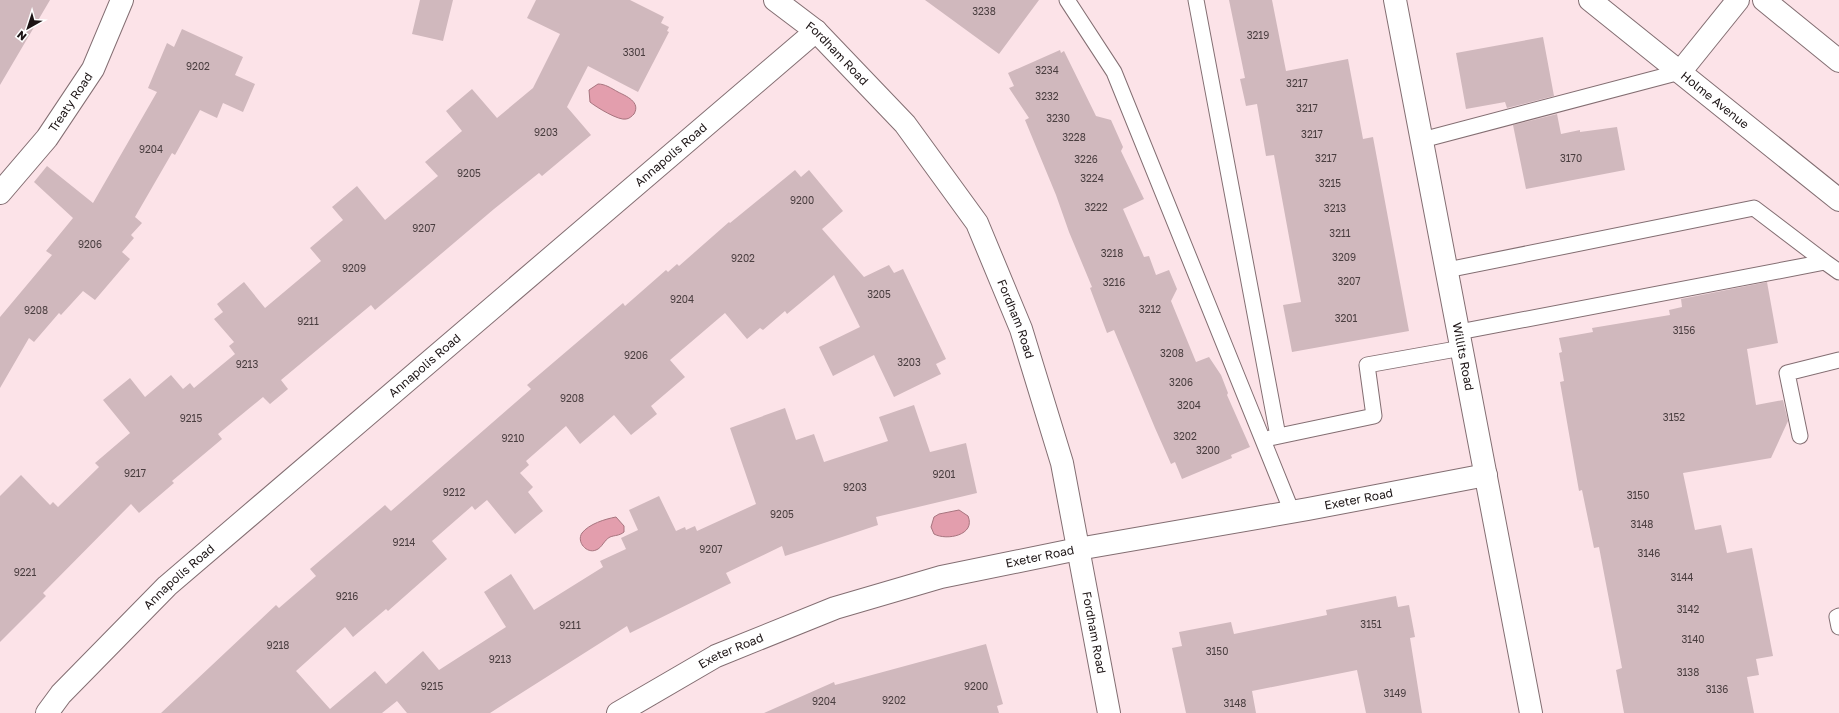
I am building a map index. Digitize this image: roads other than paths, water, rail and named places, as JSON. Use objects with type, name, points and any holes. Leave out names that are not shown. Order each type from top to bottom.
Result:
[{"type":"street","name":"Treaty Road","points":[[0,193],[47,138],[93,69],[122,0]]},
{"type":"street","name":"Fordham Road","points":[[775,0],[816,31],[905,124],[977,223],[1022,329],[1062,463],[1109,713]]},
{"type":"street","name":"Willits Road","points":[[1395,0],[1531,713]]},
{"type":"street","name":"Holme Avenue","points":[[1590,0],[1839,200]]},
{"type":"street","points":[[1680,72],[1738,0]]},
{"type":"street","points":[[1764,0],[1839,61]]},
{"type":"street","name":"Annapolis Road","points":[[47,713],[61,694],[167,586],[816,31]]},
{"type":"street","name":"Exeter Road","points":[[618,713],[716,656],[835,608],[941,577],[1078,549],[1292,512],[1486,475]]},
{"type":"lane","points":[[1068,0],[1114,72],[1292,512]]},
{"type":"lane","points":[[1196,0],[1278,436]]},
{"type":"lane","points":[[1422,140],[1680,72]]},
{"type":"lane","points":[[1447,270],[1754,208],[1839,272]]},
{"type":"lane","points":[[1263,440],[1374,416],[1367,365],[1460,340],[1825,262]]},
{"type":"lane","points":[[1800,436],[1786,373],[1839,360]]},
{"type":"lane","points":[[1839,616],[1837,617],[1839,627]]}]
